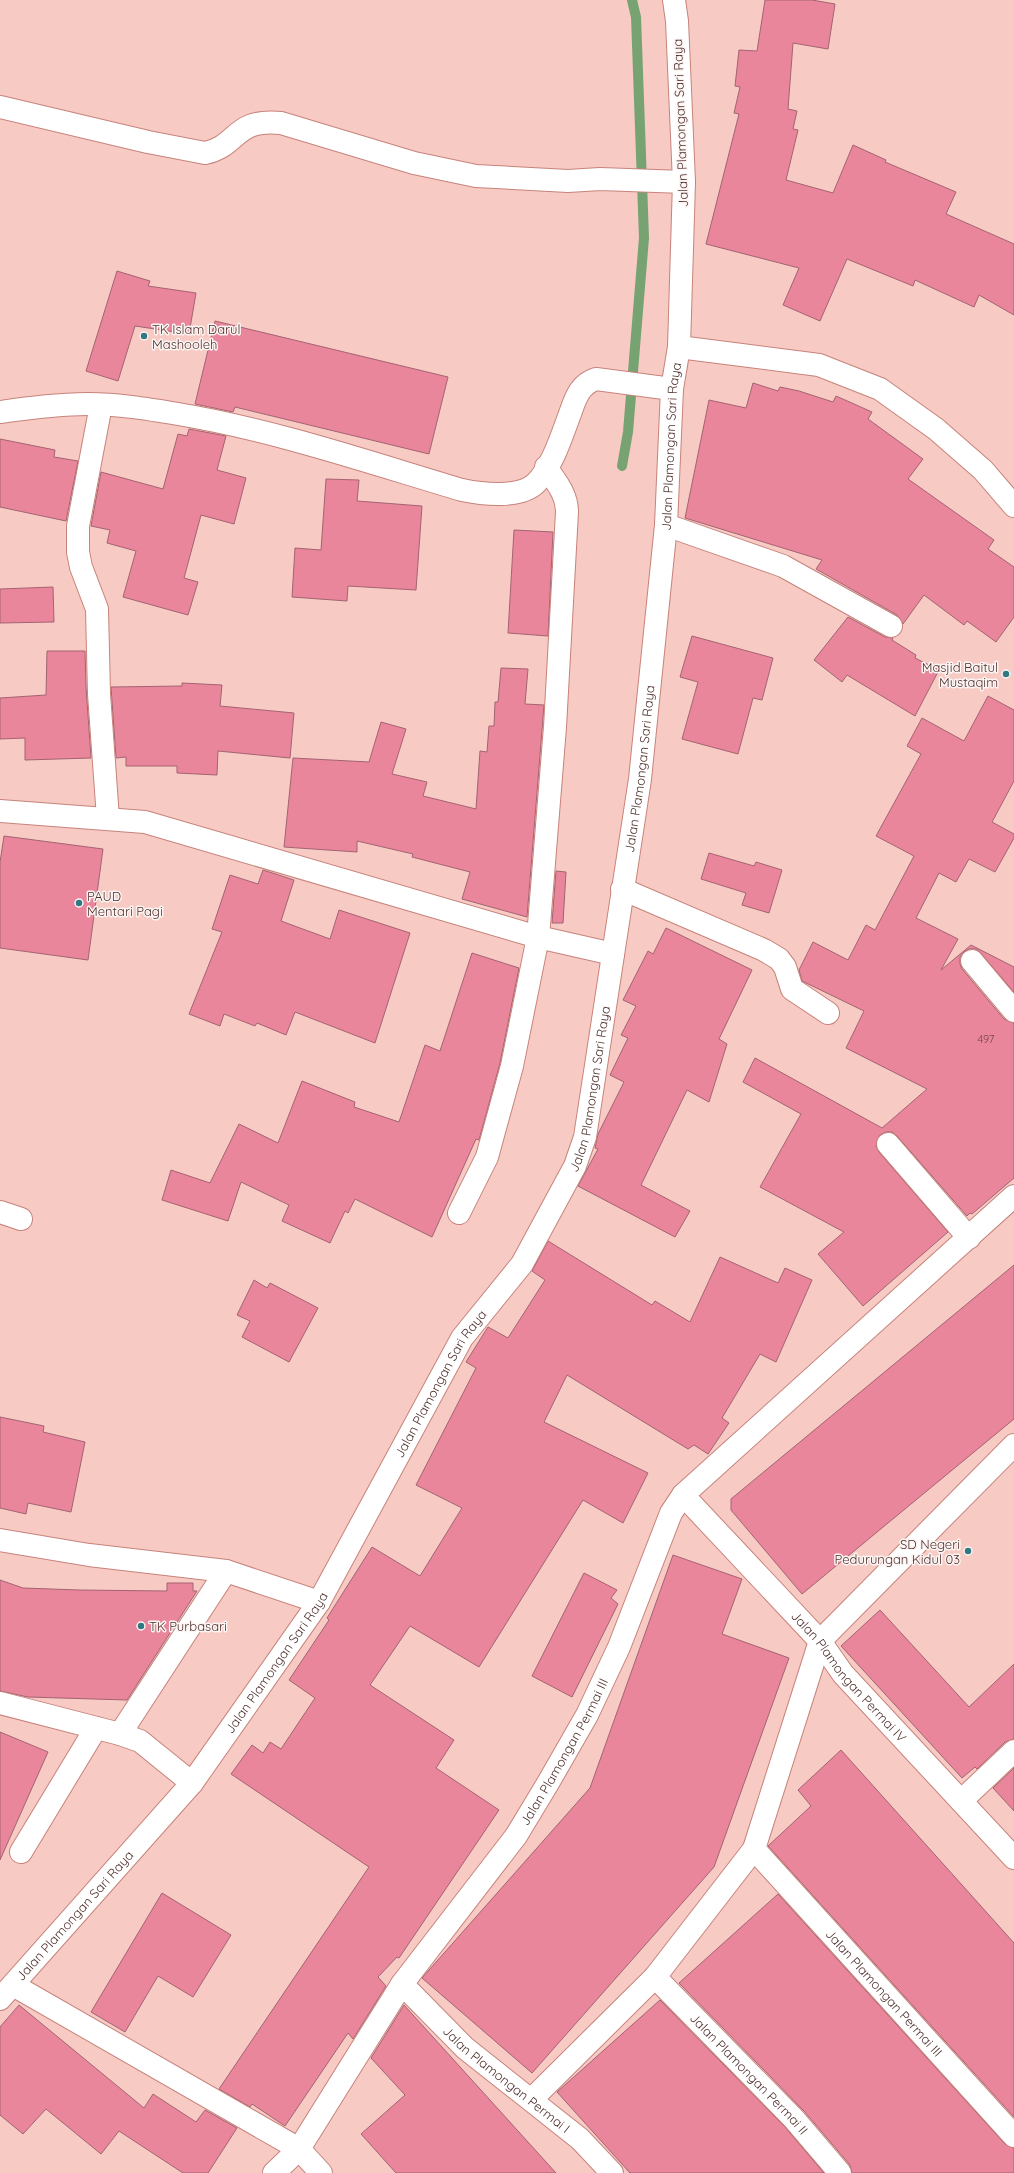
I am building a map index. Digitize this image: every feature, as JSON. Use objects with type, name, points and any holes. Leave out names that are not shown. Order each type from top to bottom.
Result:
[{"type":"street","name":"Jalan Plamongan Sari Raya","points":[[7,1992],[192,1784],[319,1602],[462,1338],[522,1264],[575,1166],[585,1137],[640,778],[666,525],[672,389],[679,347],[674,182],[677,21],[674,0]]},
{"type":"street","points":[[0,107],[205,154],[213,152],[243,128],[261,122],[271,122],[414,163],[476,176],[568,181],[600,179],[674,182]]},
{"type":"street","points":[[679,347],[819,365],[880,389],[936,429],[977,464],[1014,506]]},
{"type":"street","points":[[0,412],[32,407],[101,405],[133,407],[214,420],[306,443],[462,490],[486,495],[514,493],[536,484],[554,455],[581,388],[589,382],[596,379],[672,389]]},
{"type":"street","points":[[101,405],[77,538],[81,567],[97,609],[100,694],[108,818]]},
{"type":"street","points":[[459,1212],[487,1157],[512,1066],[538,937],[555,727],[567,512],[565,497],[546,467]]},
{"type":"street","points":[[666,525],[783,566],[891,626]]},
{"type":"street","points":[[0,811],[145,822],[538,937],[613,954]]},
{"type":"street","points":[[622,889],[764,950],[779,959],[785,967],[792,989],[828,1013]]},
{"type":"street","points":[[972,961],[997,988],[1014,1011]]},
{"type":"street","points":[[888,1144],[969,1238]]},
{"type":"street","name":"Jalan Plamongan Permai III","points":[[274,2173],[299,2149],[402,1984],[516,1836],[548,1784],[593,1702],[619,1647],[671,1513],[683,1495],[850,1342],[969,1238],[1014,1196]]},
{"type":"street","points":[[0,1212],[21,1218]]},
{"type":"street","points":[[532,2099],[655,1977],[754,1849],[820,1641],[1014,1445]]},
{"type":"street","name":"Jalan Plamongan Permai IV","points":[[683,1495],[820,1641],[843,1674],[1014,1858]]},
{"type":"street","points":[[0,1540],[88,1555],[226,1571],[319,1602]]},
{"type":"street","points":[[120,1734],[226,1571]]},
{"type":"street","points":[[0,1703],[120,1734],[140,1742],[192,1784]]},
{"type":"street","points":[[21,1852],[96,1728]]},
{"type":"street","points":[[961,1801],[1014,1751]]},
{"type":"street","name":"Jalan Plamongan Permai III","points":[[754,1849],[1014,2136]]},
{"type":"street","name":"Jalan Plamongan Permai II","points":[[655,1977],[794,2119],[840,2173]]},
{"type":"street","name":"Jalan Plamongan Permai I","points":[[402,1984],[465,2048],[532,2099],[580,2139],[612,2173]]},
{"type":"street","points":[[7,1992],[299,2149],[321,2173]]},
{"type":"building","points":[[765,0],[812,0],[835,4],[828,49],[793,43],[788,109],[797,111],[793,129],[798,130],[786,180],[833,193],[853,145],[886,160],[885,162],[956,192],[946,214],[1014,244],[1014,315],[979,295],[974,307],[915,280],[913,286],[847,259],[820,321],[783,305],[799,268],[706,244],[739,114],[734,113],[740,87],[735,86],[739,50],[757,51]]},
{"type":"building","points":[[117,271],[150,281],[148,286],[196,293],[189,334],[135,326],[118,381],[86,371]]},
{"type":"building","points":[[215,321],[448,377],[429,454],[235,407],[233,412],[195,404]]},
{"type":"building","points":[[753,383],[778,391],[780,387],[799,391],[833,402],[836,396],[872,412],[868,419],[923,459],[908,479],[994,540],[988,549],[1014,567],[1014,617],[996,642],[967,621],[964,625],[924,595],[903,624],[897,615],[816,569],[822,560],[685,518],[709,400],[746,408]]},
{"type":"building","points":[[189,429],[226,436],[217,470],[246,478],[234,524],[201,515],[184,578],[198,582],[188,615],[123,597],[136,551],[107,543],[110,530],[91,526],[101,472],[163,489],[178,434],[187,436]]},
{"type":"building","points":[[0,439],[55,450],[54,457],[78,461],[66,521],[0,507]]},
{"type":"building","points":[[326,479],[359,480],[357,501],[422,506],[416,590],[348,586],[347,601],[292,597],[295,548],[321,550]]},
{"type":"building","points":[[514,530],[553,532],[548,636],[508,633]]},
{"type":"building","points":[[53,587],[54,622],[0,623],[0,589]]},
{"type":"building","points":[[848,617],[885,637],[893,638],[892,640],[916,655],[915,658],[939,670],[915,716],[847,675],[842,682],[814,660]]},
{"type":"building","points":[[692,636],[773,658],[762,700],[753,698],[738,754],[682,739],[698,682],[680,677]]},
{"type":"building","points":[[47,651],[85,651],[91,758],[25,760],[25,738],[0,739],[0,698],[46,695]]},
{"type":"building","points":[[501,668],[528,669],[525,704],[544,705],[527,917],[462,899],[470,872],[412,857],[413,854],[357,841],[357,852],[284,847],[293,758],[369,762],[381,722],[406,729],[392,774],[427,782],[423,796],[476,809],[480,751],[487,752],[489,726],[494,726],[495,702],[498,702]]},
{"type":"building","points":[[182,683],[222,685],[220,706],[294,713],[290,758],[218,751],[217,775],[177,773],[177,766],[126,766],[126,757],[116,758],[111,687],[182,686]]},
{"type":"building","points":[[988,696],[1014,710],[1014,781],[992,822],[1014,834],[1014,838],[995,872],[969,859],[956,882],[939,873],[916,918],[958,939],[941,970],[971,945],[1014,967],[1014,992],[977,949],[969,949],[960,957],[962,969],[1004,1019],[1014,1023],[1014,1178],[972,1214],[970,1213],[967,1216],[897,1136],[892,1132],[886,1132],[880,1135],[876,1146],[879,1152],[948,1232],[863,1306],[818,1254],[844,1232],[760,1187],[801,1114],[743,1082],[755,1058],[882,1128],[927,1089],[846,1048],[864,1011],[802,981],[799,970],[813,942],[848,960],[866,925],[875,930],[914,856],[876,836],[921,754],[907,746],[922,718],[964,741]]},
{"type":"building","points":[[4,836],[103,849],[88,960],[0,948],[0,862]]},
{"type":"building","points":[[709,853],[754,866],[756,862],[782,870],[769,913],[742,905],[746,893],[701,879]]},
{"type":"building","points":[[263,870],[294,880],[281,921],[330,939],[339,910],[410,933],[375,1043],[295,1012],[286,1035],[257,1023],[255,1026],[224,1014],[220,1026],[189,1014],[222,932],[212,929],[230,875],[258,884]]},
{"type":"building","points":[[556,871],[566,872],[563,923],[552,923]]},
{"type":"building","points":[[666,928],[752,970],[719,1039],[727,1044],[709,1102],[687,1090],[641,1185],[690,1211],[675,1237],[578,1186],[598,1149],[595,1148],[598,1134],[624,1082],[610,1075],[628,1038],[621,1035],[636,1006],[623,1000],[648,951],[653,954]]},
{"type":"building","points":[[472,953],[519,968],[500,1063],[479,1140],[476,1139],[432,1237],[355,1199],[348,1213],[345,1211],[330,1243],[282,1221],[289,1205],[241,1182],[228,1221],[162,1200],[171,1170],[210,1183],[239,1124],[278,1143],[302,1081],[355,1102],[354,1107],[399,1122],[425,1045],[440,1051]]},
{"type":"building","points":[[548,1241],[652,1305],[655,1301],[690,1322],[720,1257],[778,1283],[785,1268],[812,1280],[776,1362],[760,1354],[722,1418],[729,1423],[708,1454],[694,1445],[688,1449],[567,1375],[544,1422],[648,1473],[623,1523],[583,1500],[479,1667],[410,1626],[370,1685],[454,1740],[436,1768],[499,1810],[399,1958],[397,1957],[378,1977],[386,1986],[353,2039],[348,2033],[285,2126],[252,2104],[250,2107],[219,2089],[369,1867],[231,1774],[252,1745],[263,1753],[270,1742],[281,1749],[315,1698],[289,1680],[329,1620],[327,1618],[372,1547],[420,1576],[462,1508],[416,1485],[476,1368],[466,1362],[488,1327],[508,1338],[545,1280],[532,1271]]},
{"type":"building","points":[[1014,1265],[1014,1419],[802,1594],[731,1510],[731,1499]]},
{"type":"building","points":[[254,1280],[267,1288],[270,1283],[318,1308],[289,1362],[242,1337],[250,1321],[237,1315]]},
{"type":"building","points":[[0,1417],[44,1426],[43,1432],[85,1442],[71,1512],[28,1503],[26,1514],[0,1508]]},
{"type":"building","points":[[673,1555],[742,1579],[722,1634],[789,1658],[714,1867],[532,2073],[422,1978],[590,1788]]},
{"type":"building","points":[[584,1573],[617,1590],[611,1598],[618,1604],[572,1697],[532,1676]]},
{"type":"building","points":[[0,1580],[23,1588],[79,1590],[167,1591],[167,1583],[193,1583],[193,1591],[197,1591],[127,1700],[28,1697],[0,1691]]},
{"type":"building","points":[[880,1610],[969,1707],[1014,1664],[1014,1739],[1005,1742],[977,1769],[975,1767],[962,1778],[841,1646]]},
{"type":"building","points":[[0,1732],[48,1752],[0,1860]]},
{"type":"building","points":[[841,1750],[1014,1943],[1014,2117],[768,1846],[811,1806],[798,1790]]},
{"type":"building","points":[[1014,1768],[1014,1811],[993,1788]]},
{"type":"building","points":[[162,1893],[231,1935],[193,1997],[158,1976],[125,2032],[91,2012]]},
{"type":"building","points":[[778,1894],[1005,2144],[1014,2148],[1014,2173],[852,2173],[850,2165],[804,2111],[679,1983]]},
{"type":"building","points":[[660,2000],[785,2127],[824,2173],[630,2173],[557,2092]]},
{"type":"building","points":[[19,2005],[144,2108],[153,2094],[196,2122],[205,2110],[237,2128],[208,2173],[183,2173],[119,2131],[101,2154],[46,2109],[23,2134],[0,2115],[0,2027]]},
{"type":"building","points":[[404,2005],[556,2173],[396,2173],[361,2134],[405,2095],[371,2058]]},
{"type":"waterway","points":[[622,466],[628,432],[644,238],[636,17],[632,0]]},
{"type":"place","name":"TK Islam Darul Mashooleh","points":[[144,336]]},
{"type":"place","name":"Masjid Baitul Mustaqim","points":[[1006,674]]},
{"type":"place","name":"PAUD Mentari Pagi","points":[[79,903]]},
{"type":"place","name":"SD Negeri Pedurungan Kidul 03","points":[[968,1551]]},
{"type":"place","name":"TK Purbasari","points":[[141,1626]]}]
